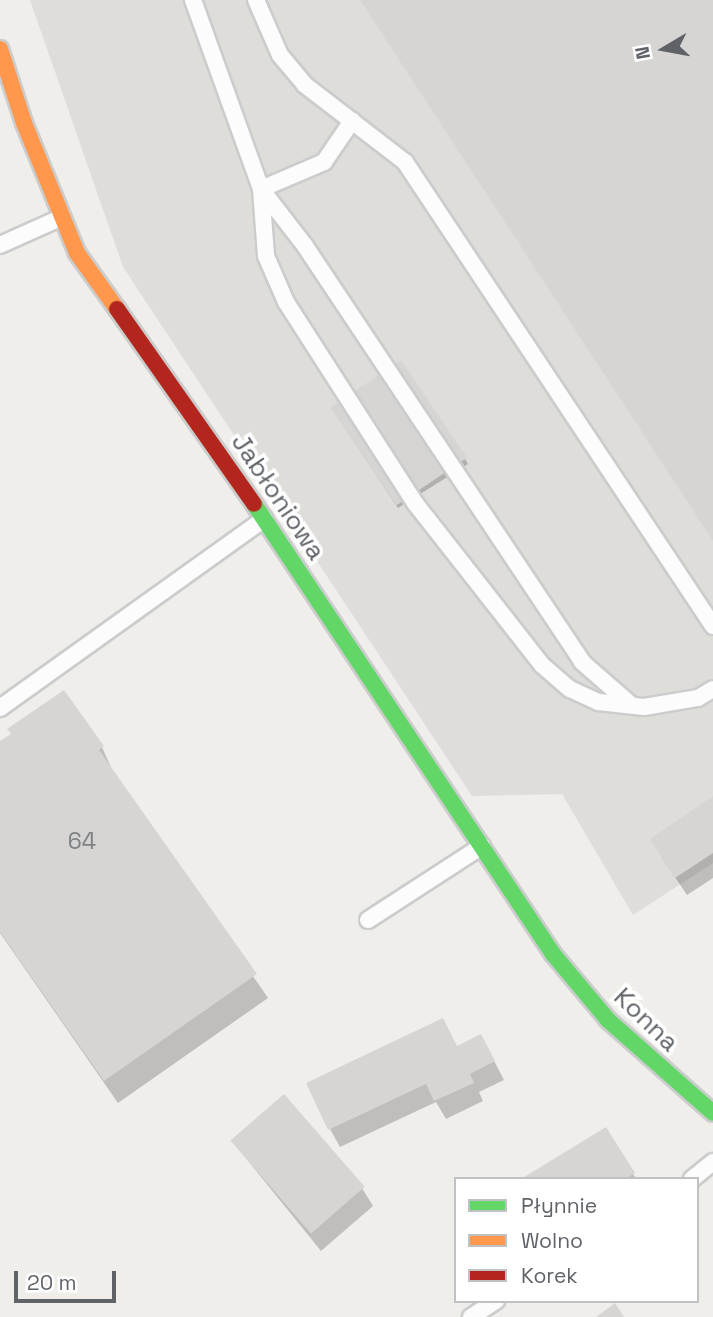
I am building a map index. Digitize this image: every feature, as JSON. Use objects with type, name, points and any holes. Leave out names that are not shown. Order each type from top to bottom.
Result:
[{"type":"street","name":"Jabłoniowa","points":[[0,49],[61,218],[78,253],[264,519],[554,954]]},
{"type":"street","name":"Konna","points":[[554,954],[617,1028],[713,1113]]},
{"type":"lane","points":[[193,0],[261,188],[266,256],[286,302],[415,503],[542,665],[570,689],[598,702],[664,706],[713,689]]},
{"type":"lane","points":[[256,0],[280,55],[305,85],[405,162],[713,626]]},
{"type":"lane","points":[[261,188],[324,162],[352,121]]},
{"type":"lane","points":[[261,188],[306,246],[582,662],[629,703]]},
{"type":"lane","points":[[0,245],[61,218]]},
{"type":"lane","points":[[0,709],[264,519]]},
{"type":"lane","points":[[369,920],[482,846]]},
{"type":"lane","points":[[694,1177],[713,1162]]},
{"type":"lane","points":[[471,1317],[493,1303]]},
{"type":"shaded area","points":[[30,0],[713,0],[713,863],[633,915],[562,794],[472,796],[123,267]]},
{"type":"building","points":[[360,0],[713,0],[713,541]]},
{"type":"building","points":[[401,360],[467,458],[397,505],[331,408]]},
{"type":"building","points":[[64,690],[104,746],[99,750],[257,974],[104,1081],[0,932],[0,741],[11,734],[7,729]]},
{"type":"building","points":[[713,796],[713,853],[675,878],[650,839]]},
{"type":"building","points":[[443,1018],[457,1046],[481,1034],[495,1061],[470,1074],[474,1083],[434,1101],[426,1084],[328,1130],[306,1083]]},
{"type":"building","points":[[284,1094],[365,1187],[311,1233],[230,1141]]},
{"type":"building","points":[[606,1127],[635,1173],[628,1177],[524,1177]]},
{"type":"building","points":[[615,1303],[624,1317],[596,1317]]},
{"type":"traffic: fast","points":[[254,504],[553,954],[608,1020],[713,1113]]},
{"type":"traffic: slow","points":[[0,49],[24,123],[77,253],[117,309]]},
{"type":"traffic: jam","points":[[117,309],[254,504]]}]
